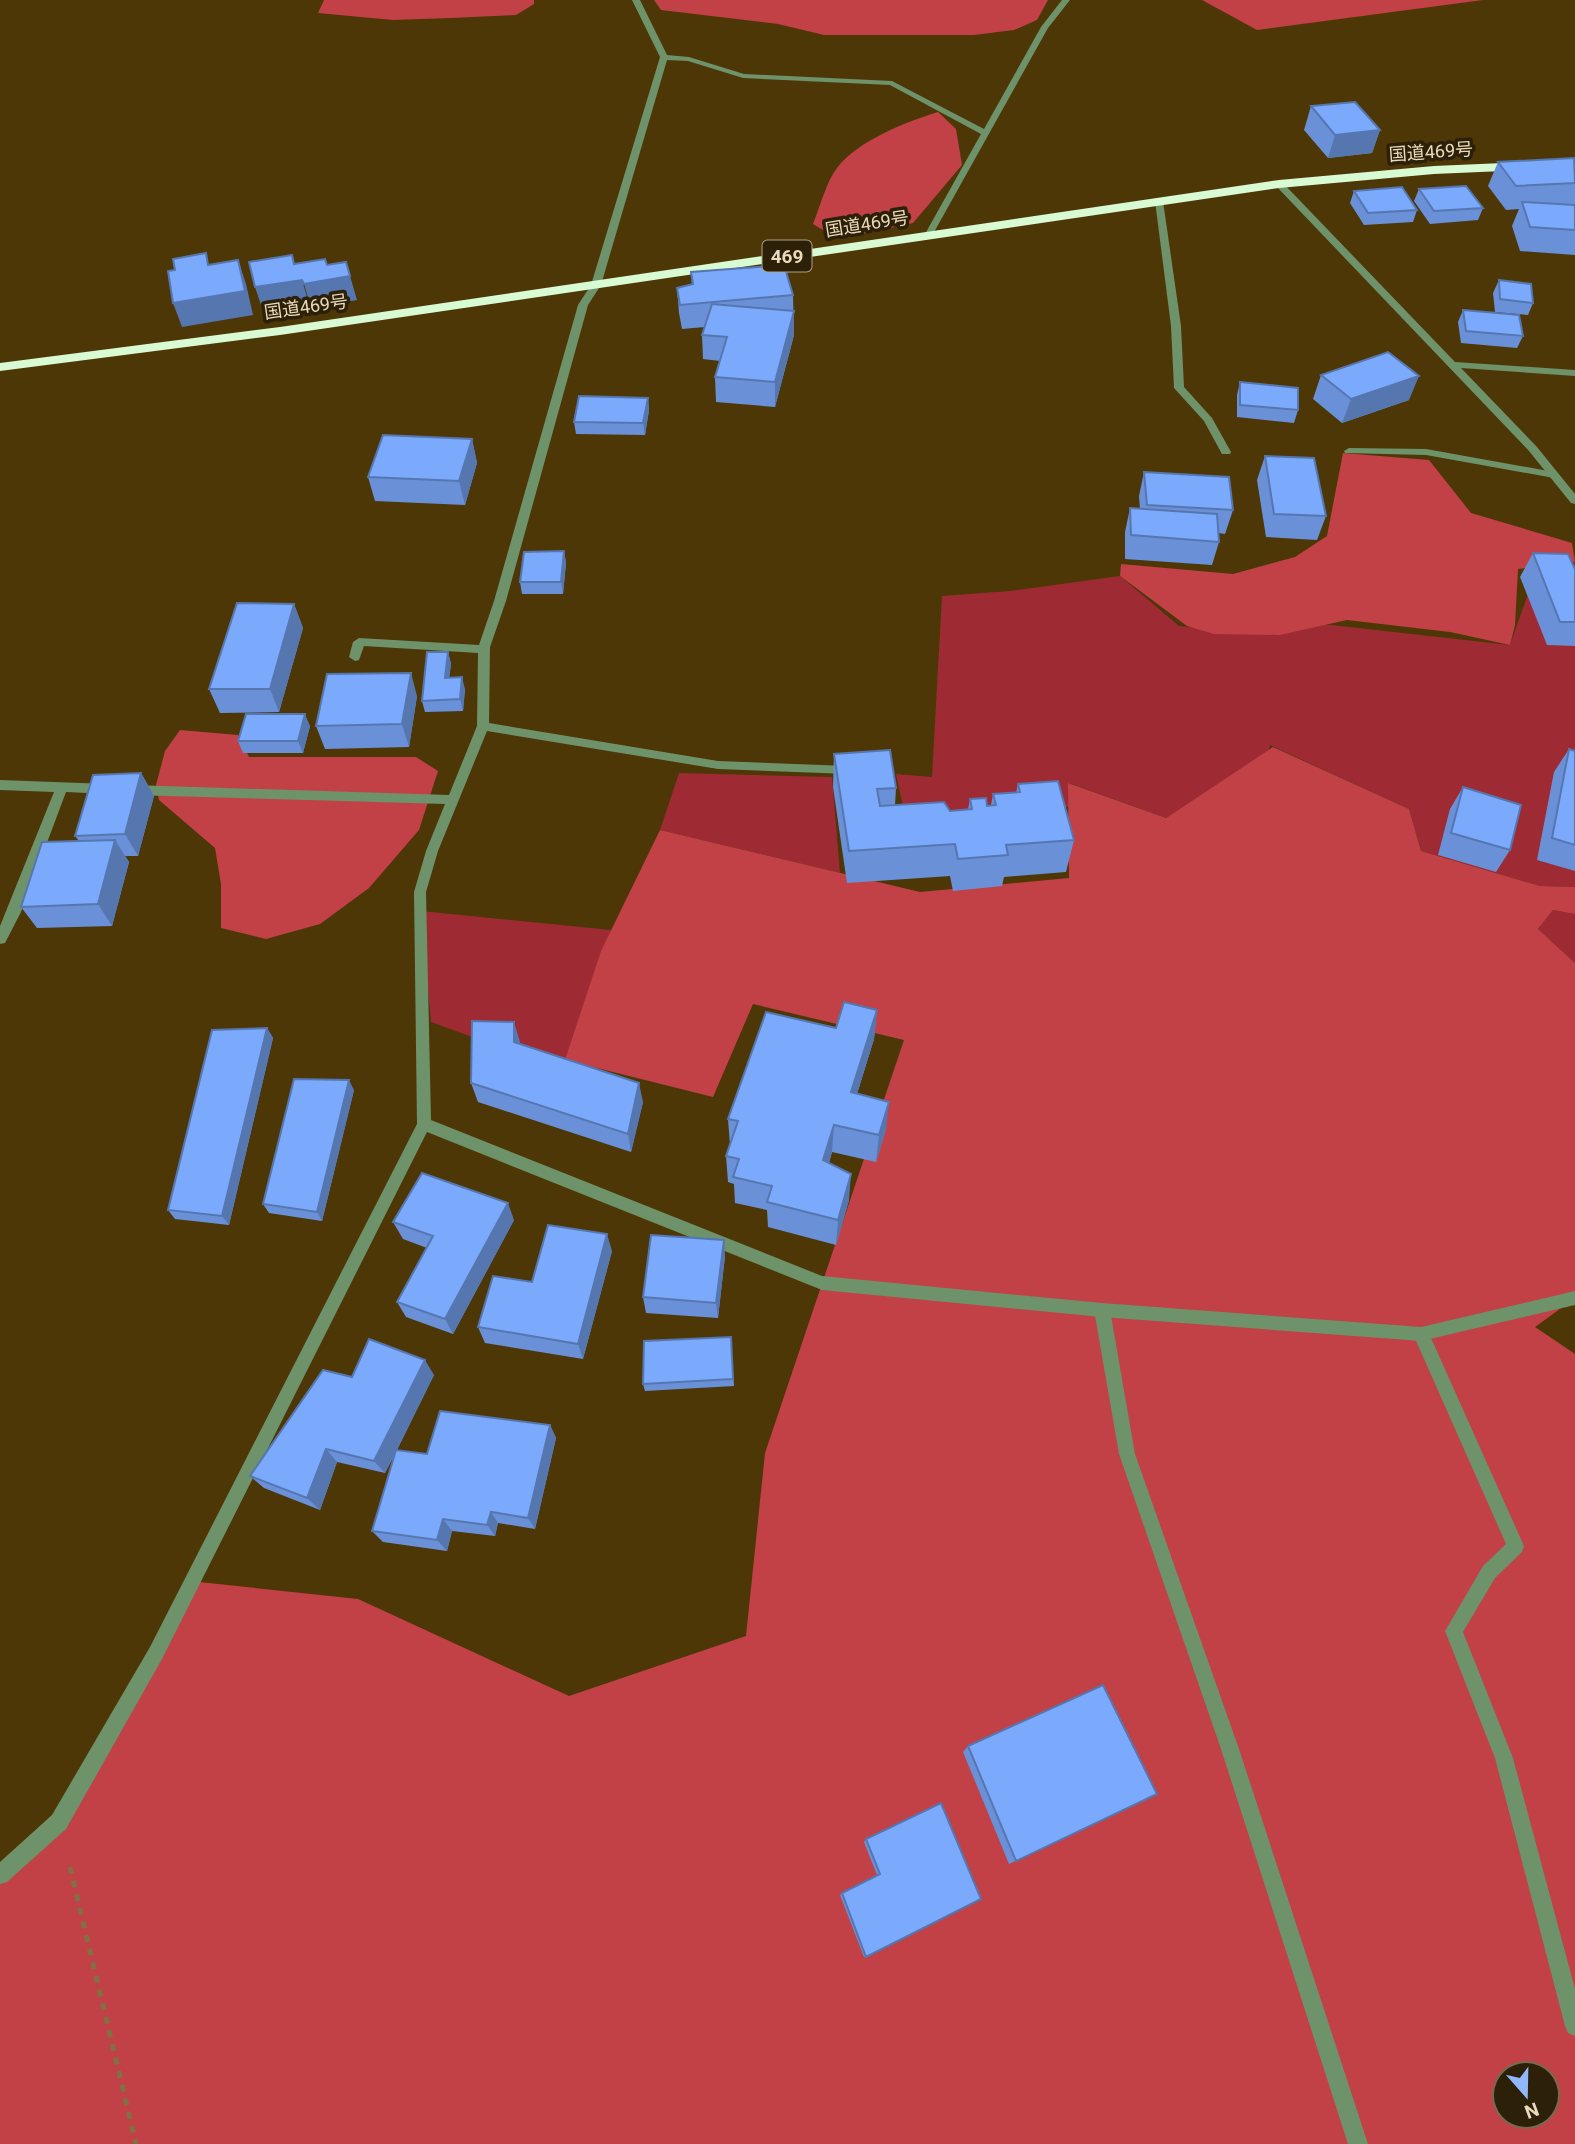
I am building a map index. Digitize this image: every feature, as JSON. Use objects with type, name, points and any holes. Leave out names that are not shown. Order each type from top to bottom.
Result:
[{"type":"highway","name":"国道469号","points":[[0,366],[596,285],[1279,184],[1434,170],[1575,164]]},
{"type":"street","points":[[0,1875],[59,1822],[156,1653],[424,1124],[420,892],[432,851],[483,726],[484,649],[583,305],[596,285],[664,57],[636,0]]},
{"type":"street","points":[[929,234],[1045,27],[1066,0]]},
{"type":"street","points":[[664,57],[689,59],[743,76],[892,83],[984,132]]},
{"type":"street","points":[[1279,184],[1453,366],[1575,501]]},
{"type":"street","points":[[1159,201],[1176,326],[1179,387],[1208,420],[1226,452]]},
{"type":"street","points":[[1453,366],[1575,373]]},
{"type":"street","points":[[1349,451],[1426,452],[1554,475]]},
{"type":"street","points":[[355,657],[359,642],[484,649]]},
{"type":"street","points":[[483,726],[718,765],[848,770]]},
{"type":"street","points":[[0,785],[452,800]]},
{"type":"street","points":[[0,939],[14,912],[61,788]]},
{"type":"street","points":[[424,1124],[822,1283],[1102,1310],[1421,1335],[1575,1298]]},
{"type":"street","points":[[1102,1310],[1127,1454],[1230,1749],[1358,2144]]},
{"type":"street","points":[[1421,1335],[1516,1546],[1489,1572],[1454,1630],[1504,1758],[1575,2026]]},
{"type":"path","points":[[59,1822],[135,2144]]},
{"type":"shaded area","points":[[324,0],[534,0],[534,4],[516,15],[393,20],[318,13]]},
{"type":"shaded area","points":[[654,0],[1048,0],[1037,20],[1014,30],[974,35],[824,35],[778,24],[661,10]]},
{"type":"shaded area","points":[[1202,0],[1483,0],[1257,30]]},
{"type":"shaded area","points":[[938,112],[956,129],[962,165],[913,223],[867,233],[833,236],[813,224],[830,180],[846,158],[884,133]]},
{"type":"shaded area","points":[[1343,453],[1429,460],[1471,513],[1572,543],[1575,562],[1518,569],[1515,625],[1510,645],[1450,632],[1347,620],[1280,635],[1214,634],[1187,626],[1120,576],[1121,564],[1233,574],[1295,557],[1327,536]]},
{"type":"shaded area","points":[[1575,563],[1575,887],[1540,886],[1421,851],[1409,809],[1270,745],[1269,750],[1166,818],[1069,783],[1068,807],[906,820],[896,774],[932,777],[942,596],[1010,591],[1120,576],[1179,626],[1276,635],[1313,623],[1510,645],[1535,574]]},
{"type":"shaded area","points":[[180,730],[238,735],[249,757],[416,757],[438,771],[419,830],[369,888],[320,924],[266,939],[221,928],[221,884],[215,848],[159,800],[156,785],[165,751]]},
{"type":"shaded area","points":[[1273,747],[1409,809],[1421,851],[1540,886],[1575,887],[1575,914],[1553,910],[1538,929],[1575,963],[1575,1298],[1535,1327],[1575,1354],[1575,2144],[0,2144],[0,1879],[64,1819],[199,1582],[358,1599],[569,1696],[746,1636],[765,1453],[904,1040],[753,1004],[713,1097],[565,1060],[601,951],[660,830],[920,892],[1069,878],[1068,783],[1166,818]]},
{"type":"shaded area","points":[[679,773],[832,777],[840,873],[660,830]]},
{"type":"shaded area","points":[[1553,910],[1575,914],[1575,963],[1538,929]]},
{"type":"shaded area","points":[[421,911],[611,930],[566,1071],[431,1022]]},
{"type":"building","points":[[1355,102],[1380,130],[1335,135],[1311,106]]},
{"type":"building","points":[[1574,158],[1575,183],[1516,186],[1498,162]]},
{"type":"building","points":[[1466,186],[1483,208],[1434,211],[1419,189]]},
{"type":"building","points":[[1402,187],[1417,210],[1368,213],[1354,191]]},
{"type":"building","points":[[1522,202],[1575,205],[1575,230],[1530,227]]},
{"type":"building","points":[[206,253],[208,265],[238,260],[245,291],[173,303],[168,271],[175,270],[173,259]]},
{"type":"building","points":[[292,255],[294,264],[325,259],[327,265],[346,262],[350,276],[304,284],[302,280],[255,287],[249,262]]},
{"type":"building","points":[[784,265],[793,295],[680,305],[677,288],[693,284],[691,272]]},
{"type":"building","points":[[1499,280],[1531,284],[1533,303],[1500,299]]},
{"type":"building","points":[[712,304],[794,311],[775,382],[715,377],[727,337],[702,335]]},
{"type":"building","points":[[1463,310],[1519,315],[1523,336],[1466,331]]},
{"type":"building","points":[[1388,352],[1419,376],[1351,399],[1321,375]]},
{"type":"building","points":[[1240,382],[1298,388],[1298,410],[1240,405]]},
{"type":"building","points":[[579,396],[648,398],[643,423],[574,422]]},
{"type":"building","points":[[383,435],[472,439],[459,481],[368,477]]},
{"type":"building","points":[[1265,456],[1314,458],[1326,516],[1274,514]]},
{"type":"building","points":[[1144,472],[1229,477],[1233,510],[1147,505]]},
{"type":"building","points":[[1130,508],[1217,514],[1219,542],[1131,535]]},
{"type":"building","points":[[564,551],[561,582],[520,582],[524,552]]},
{"type":"building","points":[[1533,553],[1568,554],[1575,569],[1575,622],[1560,622]]},
{"type":"building","points":[[237,603],[294,604],[270,689],[209,689]]},
{"type":"building","points":[[427,652],[448,652],[445,678],[462,677],[460,699],[422,701]]},
{"type":"building","points":[[411,673],[402,724],[316,726],[327,674]]},
{"type":"building","points":[[246,714],[305,714],[298,741],[238,741]]},
{"type":"building","points":[[1569,749],[1575,751],[1575,845],[1552,838]]},
{"type":"building","points":[[890,750],[896,788],[877,789],[880,806],[944,802],[950,811],[972,809],[970,799],[986,798],[987,806],[996,805],[993,794],[1020,792],[1018,784],[1058,781],[1074,840],[1006,845],[1008,855],[958,859],[955,844],[849,851],[834,754]]},
{"type":"building","points":[[141,773],[125,834],[75,836],[93,775]]},
{"type":"building","points":[[1463,787],[1521,805],[1510,850],[1451,833]]},
{"type":"building","points":[[115,840],[98,904],[21,907],[42,842]]},
{"type":"building","points":[[844,1002],[877,1010],[851,1092],[889,1102],[879,1135],[834,1125],[823,1160],[851,1174],[838,1220],[767,1202],[772,1186],[733,1177],[739,1159],[726,1156],[738,1121],[728,1119],[766,1012],[836,1028]]},
{"type":"building","points":[[472,1021],[514,1022],[514,1042],[639,1083],[628,1134],[471,1083]]},
{"type":"building","points":[[267,1028],[222,1216],[168,1210],[212,1030]]},
{"type":"building","points":[[294,1079],[349,1080],[317,1212],[263,1204]]},
{"type":"building","points":[[422,1173],[508,1203],[445,1319],[397,1302],[433,1236],[393,1222]]},
{"type":"building","points":[[548,1225],[607,1234],[578,1344],[478,1327],[493,1276],[532,1282]]},
{"type":"building","points":[[651,1235],[724,1240],[716,1303],[643,1297]]},
{"type":"building","points":[[731,1337],[733,1379],[643,1384],[644,1341]]},
{"type":"building","points":[[369,1339],[425,1360],[374,1461],[326,1449],[307,1498],[250,1476],[323,1370],[352,1377]]},
{"type":"building","points":[[440,1411],[550,1425],[528,1518],[491,1512],[487,1525],[443,1519],[437,1540],[372,1531],[396,1450],[427,1454]]},
{"type":"building","points":[[1103,1685],[1157,1794],[1016,1861],[968,1746]]},
{"type":"building","points":[[941,1803],[981,1899],[866,1957],[842,1893],[880,1874],[866,1839]]}]
